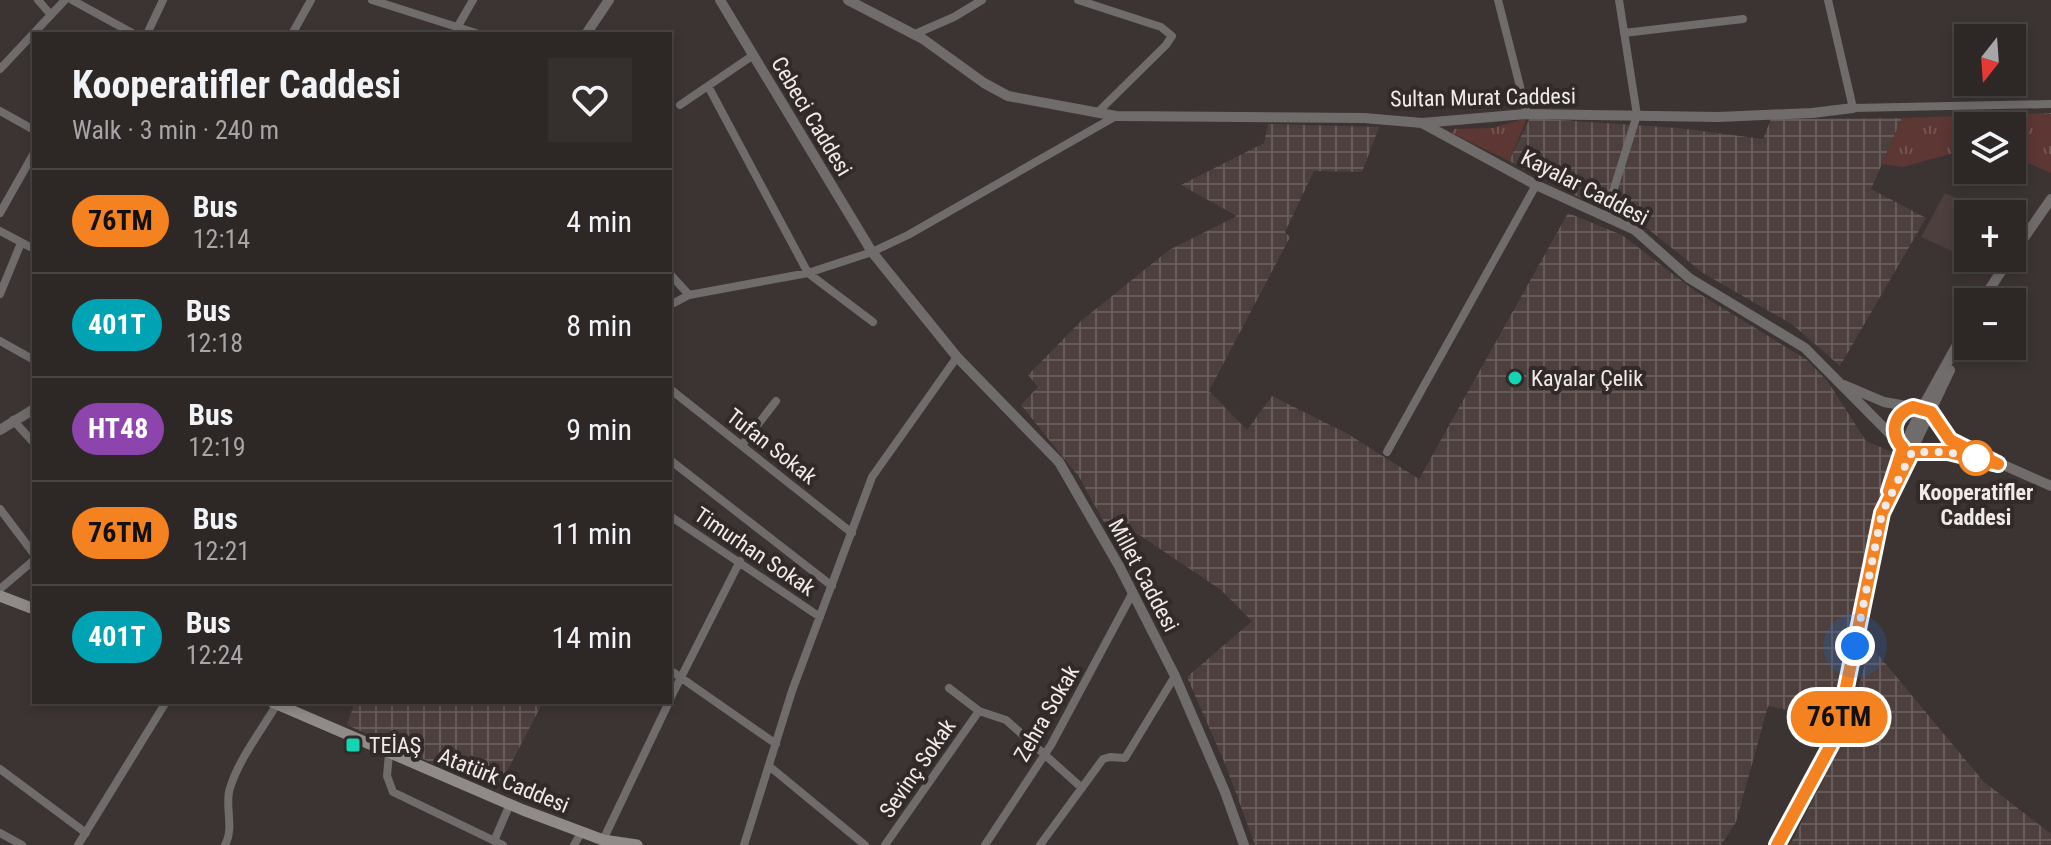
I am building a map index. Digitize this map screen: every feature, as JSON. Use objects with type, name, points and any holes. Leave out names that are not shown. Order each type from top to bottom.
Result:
[{"type":"main road","points":[[0,596],[32,608]]},
{"type":"main road","name":"Atatürk Caddesi","points":[[276,704],[581,833],[637,845]]},
{"type":"street","points":[[38,0],[51,15]]},
{"type":"street","points":[[35,32],[65,0]]},
{"type":"street","points":[[72,0],[130,32]]},
{"type":"street","points":[[148,32],[163,0]]},
{"type":"street","points":[[293,32],[311,0]]},
{"type":"street","points":[[372,0],[474,32]]},
{"type":"street","points":[[458,26],[473,0]]},
{"type":"street","points":[[587,32],[609,0]]},
{"type":"street","name":"Cebeci Caddesi","points":[[720,0],[872,252],[957,357]]},
{"type":"street","name":"Sultan Murat Caddesi","points":[[848,0],[915,34],[984,83],[1008,96],[1116,116],[1364,118],[1422,123],[1527,114],[1731,117],[1853,108],[2051,104]]},
{"type":"street","points":[[915,34],[954,17],[982,0]]},
{"type":"street","points":[[1078,0],[1161,27],[1172,36],[1097,113]]},
{"type":"street","points":[[1498,0],[1527,114]]},
{"type":"street","points":[[1605,217],[1637,115],[1619,0]]},
{"type":"street","points":[[1828,0],[1853,108]]},
{"type":"street","points":[[1624,33],[1743,19]]},
{"type":"street","points":[[0,69],[32,35]]},
{"type":"street","points":[[680,105],[752,56]]},
{"type":"street","points":[[708,86],[808,273],[873,322]]},
{"type":"street","points":[[0,111],[32,129]]},
{"type":"street","points":[[672,304],[689,295],[808,273],[872,252],[908,235],[1116,116]]},
{"type":"street","name":"Kayalar Caddesi","points":[[1422,123],[1536,185],[1635,230],[1689,278],[1805,348],[1909,448]]},
{"type":"street","points":[[0,213],[32,157]]},
{"type":"street","points":[[1387,452],[1536,185]]},
{"type":"street","points":[[2026,235],[2051,199]]},
{"type":"street","points":[[0,231],[32,248]]},
{"type":"street","points":[[0,294],[21,243]]},
{"type":"street","points":[[672,276],[689,295]]},
{"type":"street","points":[[0,341],[32,359]]},
{"type":"street","points":[[1777,845],[1831,745],[1843,702],[1882,513],[1909,448],[1954,356]]},
{"type":"street","points":[[744,845],[820,617],[872,477],[957,357]]},
{"type":"street","name":"Millet Caddesi","points":[[957,357],[1059,462],[1119,566],[1175,676],[1225,792],[1244,845]]},
{"type":"street","points":[[1839,382],[1884,402],[1926,412],[1950,440],[2051,486]]},
{"type":"street","name":"Tufan Sokak","points":[[672,391],[852,533]]},
{"type":"street","points":[[742,445],[776,401]]},
{"type":"street","points":[[0,430],[32,410]]},
{"type":"street","points":[[1926,412],[1906,410],[1896,420],[1894,434],[1909,448],[1958,454],[1998,464]]},
{"type":"street","points":[[1909,448],[1930,448],[1938,436],[1926,412]]},
{"type":"street","points":[[13,420],[32,441]]},
{"type":"street","points":[[672,462],[832,586]]},
{"type":"street","points":[[0,509],[32,554]]},
{"type":"street","name":"Timurhan Sokak","points":[[672,517],[820,617]]},
{"type":"street","points":[[672,695],[740,561]]},
{"type":"street","points":[[0,589],[30,569]]},
{"type":"street","name":"Zehra Sokak","points":[[985,845],[1045,754],[1132,594]]},
{"type":"street","points":[[672,671],[776,744]]},
{"type":"street","points":[[1040,845],[1103,759],[1125,758],[1175,676]]},
{"type":"street","points":[[949,688],[979,711],[1006,720],[1082,788]]},
{"type":"street","points":[[78,845],[165,704]]},
{"type":"street","points":[[225,845],[230,816],[228,791],[273,704]]},
{"type":"street","points":[[603,840],[668,704]]},
{"type":"street","name":"Sevinç Sokak","points":[[885,845],[979,711]]},
{"type":"street","points":[[389,754],[387,776],[393,792],[498,843],[510,804]]},
{"type":"street","points":[[769,766],[865,845]]},
{"type":"street","points":[[0,769],[86,833]]},
{"type":"street","points":[[0,833],[22,845]]},
{"type":"street","points":[[574,845],[581,833]]},
{"type":"shaded area","points":[[1530,118],[1678,128],[1763,139],[1771,119],[1902,118],[1871,189],[1926,218],[1840,366],[1793,325],[1703,273],[1638,221],[1580,198],[1509,161]]},
{"type":"shaded area","points":[[1268,124],[1379,127],[1362,172],[1314,171],[1285,232],[1290,237],[1209,391],[1247,430],[1272,396],[1348,434],[1419,479],[1568,213],[1622,235],[1695,291],[1807,360],[1828,382],[1866,441],[1897,454],[1877,508],[1831,719],[1768,706],[1736,822],[1721,845],[1255,845],[1226,766],[1187,677],[1252,621],[1221,590],[1138,534],[1123,556],[1079,477],[1021,405],[1038,387],[1028,375],[1081,321],[1169,250],[1237,216],[1181,185],[1264,143]]},
{"type":"shaded area","points":[[1945,193],[1960,200],[1954,200],[1954,252],[1921,237]]},
{"type":"shaded area","points":[[1870,645],[1983,781],[2051,834],[2051,845],[1790,845],[1850,719]]},
{"type":"shaded area","points":[[354,704],[542,704],[498,789],[347,725]]},
{"type":"green space","points":[[2051,113],[2051,173],[2026,162],[2026,114]]},
{"type":"green space","points":[[1954,116],[1954,153],[1903,167],[1882,164],[1902,118]]},
{"type":"green space","points":[[1527,118],[1509,161],[1452,133],[1454,129],[1493,128]]},
{"type":"bus line","name":"76TM","points":[[1777,845],[1831,745],[1843,702],[1882,513],[1912,452],[1948,452],[1998,464],[1950,440],[1931,412],[1913,407],[1896,420],[1894,434],[1903,448],[1889,491]]},
{"type":"place","name":"Kayalar Çelik","points":[[1515,378]]},
{"type":"place","name":"Kooperatifler Caddesi","points":[[1976,458]]},
{"type":"place","name":"TEİAŞ","points":[[353,745]]},
{"type":"route","points":[[1855,646],[1882,513],[1912,452],[1938,451],[1976,458]]}]
